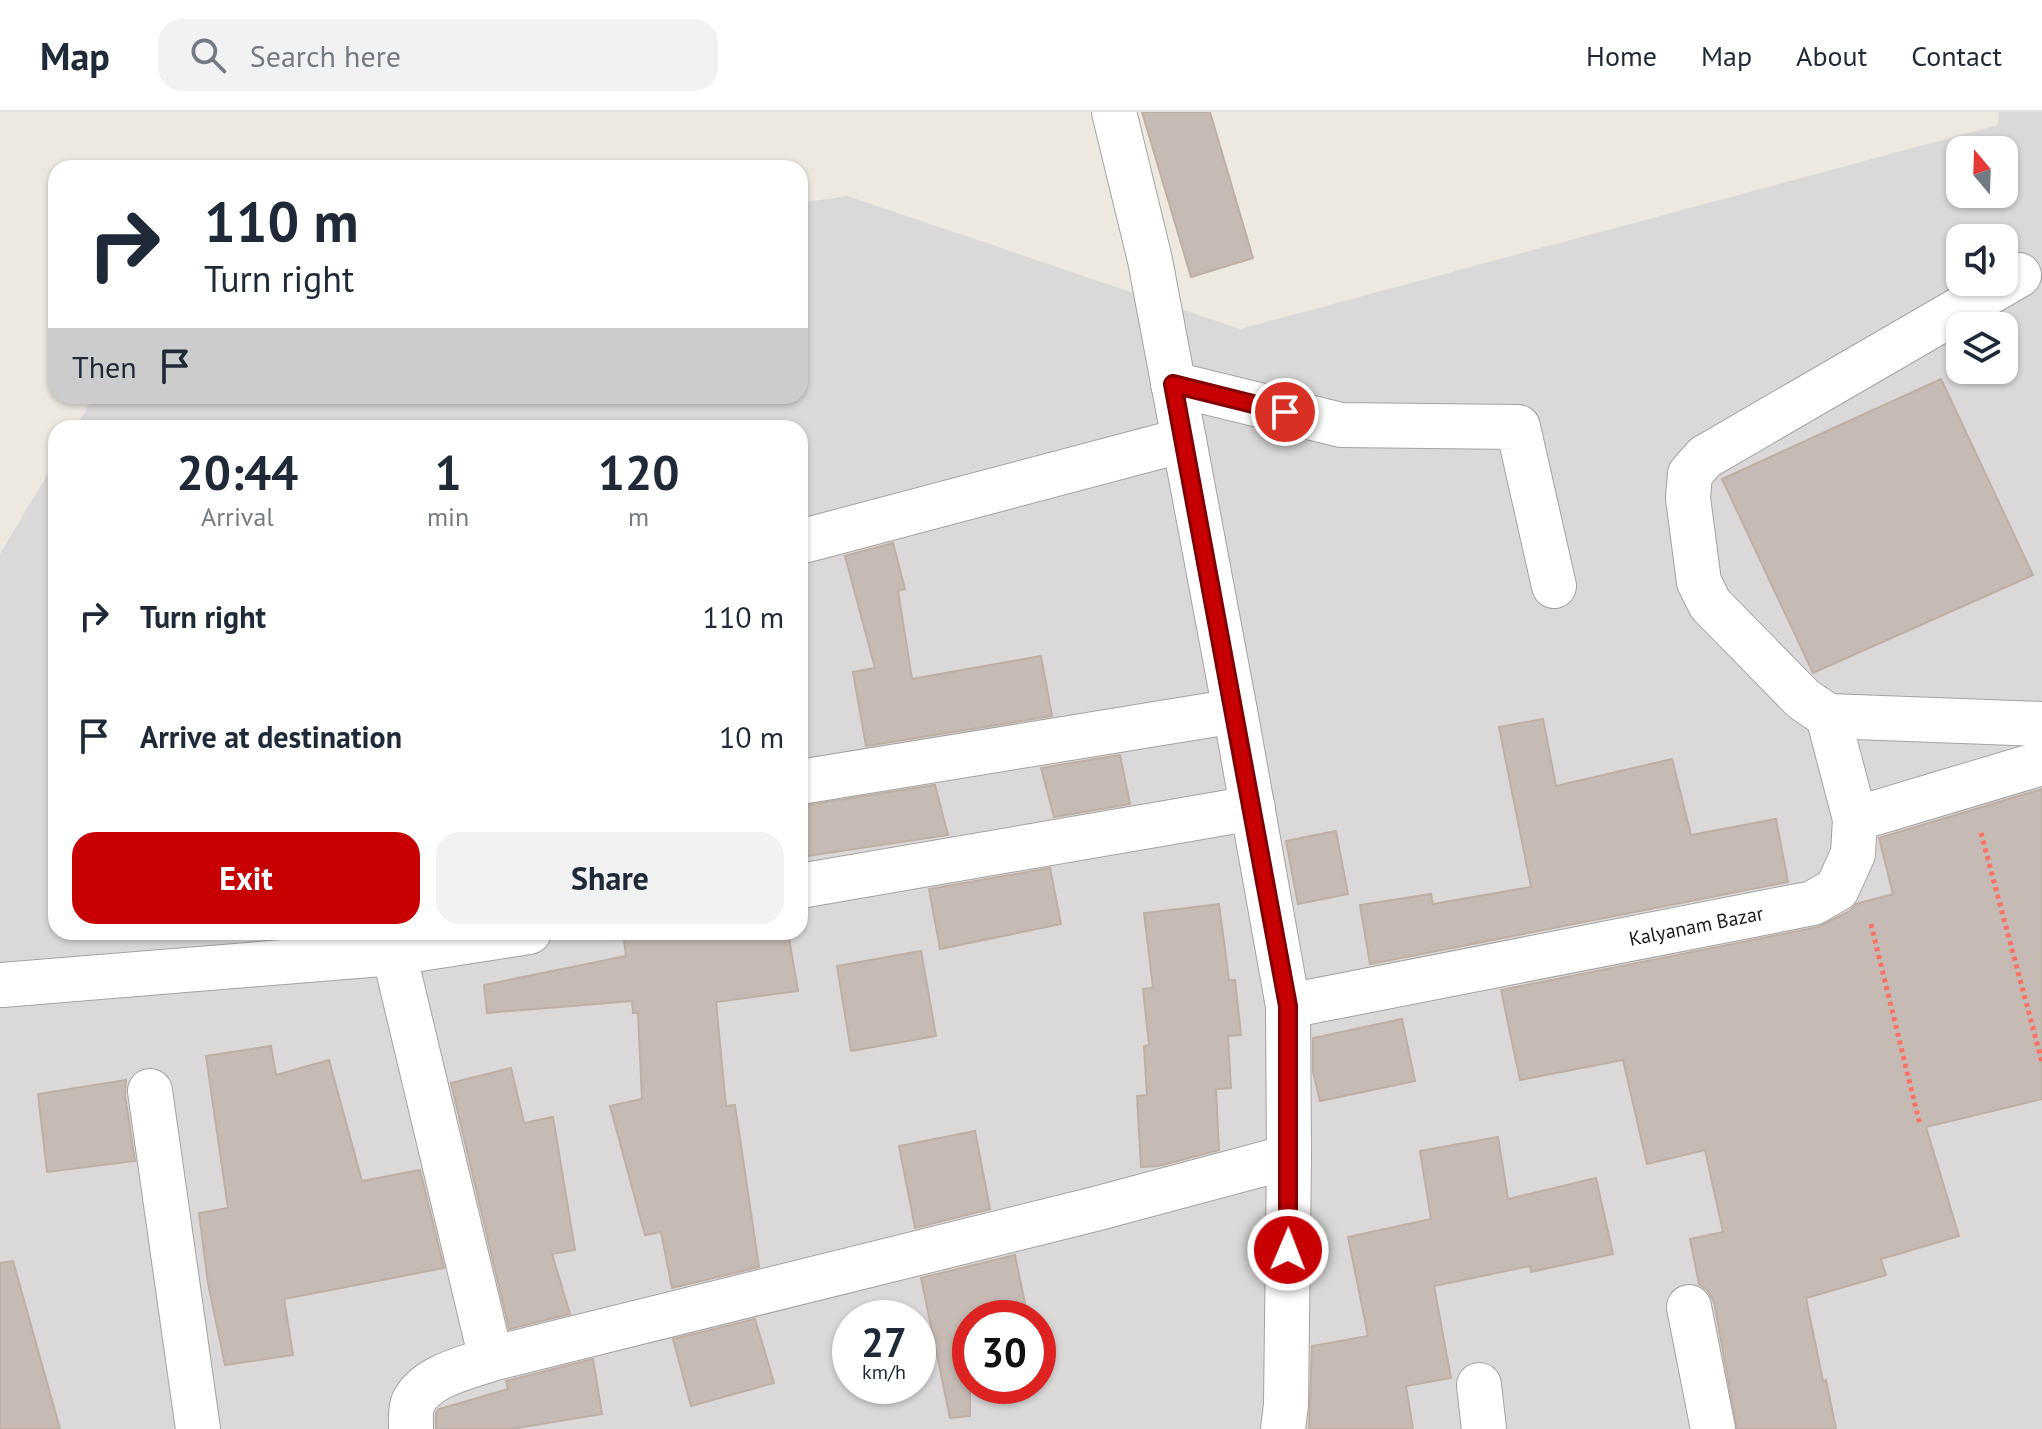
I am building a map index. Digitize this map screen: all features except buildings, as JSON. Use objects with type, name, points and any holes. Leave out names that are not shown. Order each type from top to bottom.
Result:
[{"type":"street","points":[[1114,112],[1150,260],[1288,1006],[1289,1157],[1286,1405],[1283,1429]]},
{"type":"street","points":[[2019,275],[1705,457],[1690,474],[1688,498],[1699,582],[1710,604],[1803,699],[1828,716],[2042,724]]},
{"type":"street","points":[[1173,384],[1341,425],[1518,427],[1554,586]]},
{"type":"street","points":[[808,540],[1184,440]]},
{"type":"street","points":[[808,781],[1235,711]]},
{"type":"street","points":[[1828,716],[1854,836],[1968,786],[2042,763]]},
{"type":"street","points":[[808,885],[1253,808]]},
{"type":"street","name":"Kalyanam Bazar","points":[[1288,1006],[1813,903],[1837,889],[1854,836]]},
{"type":"street","points":[[2,985],[326,946],[394,953],[478,940]]},
{"type":"street","points":[[394,953],[491,1359]]},
{"type":"street","points":[[150,1091],[198,1429]]},
{"type":"street","points":[[411,1429],[412,1405],[423,1389],[446,1375],[491,1359],[1095,1209],[1289,1157]]},
{"type":"street","points":[[1689,1307],[1713,1429]]},
{"type":"street","points":[[1479,1385],[1484,1429]]},
{"type":"path","points":[[1968,786],[2042,1062]]},
{"type":"path","points":[[1854,836],[1920,1125]]},
{"type":"shaded area","points":[[1999,112],[2042,112],[2042,1429],[0,1429],[0,554],[48,473],[48,940],[808,940],[808,420],[80,420],[89,404],[808,404],[808,202],[847,196],[1240,329],[1946,139],[1946,208],[2018,208],[2018,136],[1957,136],[1998,125]]},
{"type":"route","points":[[1285,412],[1173,384],[1288,1006],[1288,1250]]}]
